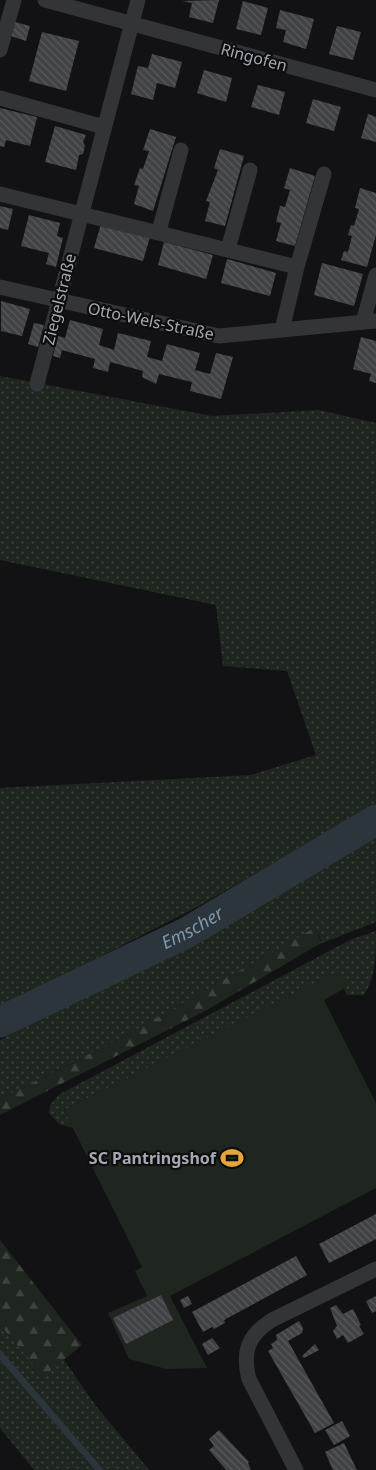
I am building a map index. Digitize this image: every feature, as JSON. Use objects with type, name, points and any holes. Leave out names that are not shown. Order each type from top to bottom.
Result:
[{"type":"street","points":[[0,50],[14,0]]},
{"type":"street","name":"Ringofen","points":[[45,0],[376,90]]},
{"type":"street","name":"Ziegelstraße","points":[[37,384],[80,214],[138,0]]},
{"type":"street","points":[[0,98],[104,127]]},
{"type":"street","points":[[159,232],[181,150]]},
{"type":"street","points":[[228,249],[250,170]]},
{"type":"street","points":[[282,330],[297,267],[324,174]]},
{"type":"street","points":[[0,194],[297,267]]},
{"type":"street","name":"Otto-Wels-Straße","points":[[0,286],[58,301],[220,336],[370,322],[376,275]]},
{"type":"street","points":[[296,1470],[250,1379],[246,1367],[246,1354],[251,1339],[258,1329],[272,1320],[376,1269]]},
{"type":"green space","points":[[0,376],[212,416],[319,410],[376,423],[376,804],[197,907],[0,1008],[0,788],[251,775],[316,755],[287,671],[223,666],[216,605],[0,560]]},
{"type":"green space","points":[[376,833],[376,922],[322,943],[316,928],[125,1036],[0,1099],[0,1040],[182,946]]},
{"type":"green space","points":[[316,927],[321,943],[207,1010],[0,1115],[0,1099],[125,1036]]},
{"type":"green space","points":[[376,931],[373,973],[364,995],[347,995],[344,989],[347,987],[338,972],[64,1110],[73,1128],[59,1124],[49,1113],[50,1105],[60,1094],[350,940]]},
{"type":"green space","name":"SC Pantringshof","points":[[338,971],[347,987],[324,1000],[376,1103],[376,1188],[170,1296],[207,1368],[166,1369],[129,1359],[108,1313],[147,1296],[135,1271],[142,1267],[64,1110]]},
{"type":"green space","points":[[0,1240],[82,1345],[44,1376],[0,1325]]},
{"type":"green space","points":[[0,1325],[43,1375],[64,1360],[96,1406],[149,1470],[104,1470],[0,1349]]},
{"type":"green space","points":[[0,1360],[95,1470],[34,1470],[0,1428]]},
{"type":"shaded area","points":[[0,1349],[104,1470],[95,1470],[0,1360]]},
{"type":"building","points":[[219,0],[213,23],[189,17],[192,3],[182,1]]},
{"type":"building","points":[[243,1],[268,8],[261,35],[236,29]]},
{"type":"building","points":[[280,10],[314,19],[306,49],[283,42],[286,30],[276,28]]},
{"type":"building","points":[[15,22],[30,26],[26,41],[11,36]]},
{"type":"building","points":[[337,26],[361,32],[353,60],[329,54]]},
{"type":"building","points":[[42,32],[79,41],[66,91],[29,81]]},
{"type":"building","points":[[152,54],[182,62],[175,88],[157,83],[153,100],[131,94],[138,66],[148,68]]},
{"type":"building","points":[[204,70],[232,78],[226,102],[197,93]]},
{"type":"building","points":[[258,85],[285,92],[279,115],[251,107]]},
{"type":"building","points":[[313,99],[341,107],[334,131],[306,123]]},
{"type":"building","points":[[0,108],[37,117],[30,146],[6,140],[4,147],[0,146]]},
{"type":"building","points":[[368,114],[376,117],[376,142],[361,138]]},
{"type":"building","points":[[55,126],[86,135],[83,142],[85,146],[83,154],[79,155],[76,170],[45,162]]},
{"type":"building","points":[[150,129],[176,137],[153,211],[134,204],[139,186],[134,185],[140,168],[143,169],[149,151],[143,150]]},
{"type":"building","points":[[220,149],[244,156],[225,226],[205,221],[210,202],[206,201],[218,170],[214,168]]},
{"type":"building","points":[[290,168],[315,176],[295,246],[276,241],[281,223],[276,222],[280,206],[285,207],[290,190],[284,188]]},
{"type":"building","points":[[360,188],[376,193],[376,235],[367,267],[341,260],[344,251],[348,252],[352,236],[348,235],[351,225],[354,226],[359,209],[355,208]]},
{"type":"building","points":[[0,206],[13,209],[8,230],[0,228]]},
{"type":"building","points":[[29,215],[60,223],[57,236],[63,238],[56,267],[46,264],[49,253],[21,246]]},
{"type":"building","points":[[101,224],[150,237],[143,261],[94,248]]},
{"type":"building","points":[[164,242],[213,255],[206,279],[158,265]]},
{"type":"building","points":[[227,259],[276,273],[270,296],[221,283]]},
{"type":"building","points":[[322,263],[363,274],[354,306],[314,295]]},
{"type":"building","points":[[1,301],[30,309],[22,336],[1,331]]},
{"type":"building","points":[[70,320],[103,329],[99,345],[114,350],[118,333],[151,341],[147,357],[162,361],[167,344],[200,353],[195,370],[210,374],[216,353],[233,357],[221,399],[190,391],[192,382],[159,374],[156,384],[142,377],[143,371],[110,362],[108,372],[93,368],[95,359],[62,350],[60,358],[53,356],[58,336],[65,338]]},
{"type":"building","points":[[34,323],[44,325],[38,347],[28,344]]},
{"type":"building","points":[[361,337],[376,341],[376,383],[369,381],[371,374],[353,369]]},
{"type":"building","points":[[376,1214],[376,1239],[329,1263],[319,1244]]},
{"type":"building","points":[[296,1256],[307,1275],[224,1320],[225,1323],[203,1332],[192,1312]]},
{"type":"building","points":[[161,1295],[173,1320],[126,1344],[113,1318]]},
{"type":"building","points":[[188,1296],[192,1304],[184,1308],[180,1300]]},
{"type":"building","points":[[376,1296],[376,1311],[372,1313],[366,1301]]},
{"type":"building","points":[[336,1305],[343,1314],[353,1309],[364,1334],[348,1343],[343,1335],[337,1339],[333,1331],[337,1326],[330,1308]]},
{"type":"building","points":[[299,1321],[303,1328],[302,1333],[288,1341],[334,1423],[315,1433],[268,1351],[273,1348],[271,1344],[277,1340],[276,1335]]},
{"type":"building","points":[[212,1338],[220,1348],[208,1355],[202,1344]]},
{"type":"building","points":[[315,1344],[319,1350],[304,1358],[302,1356]]},
{"type":"building","points":[[342,1421],[350,1436],[334,1445],[325,1430]]},
{"type":"building","points":[[219,1430],[249,1462],[251,1470],[226,1470],[209,1450],[214,1446],[209,1439]]},
{"type":"building","points":[[344,1443],[357,1470],[333,1470],[325,1452]]},
{"type":"waterway","name":"Emscher","points":[[0,1022],[186,933],[376,820]]},
{"type":"place","name":"SC Pantringshof","points":[[232,1158]]}]
